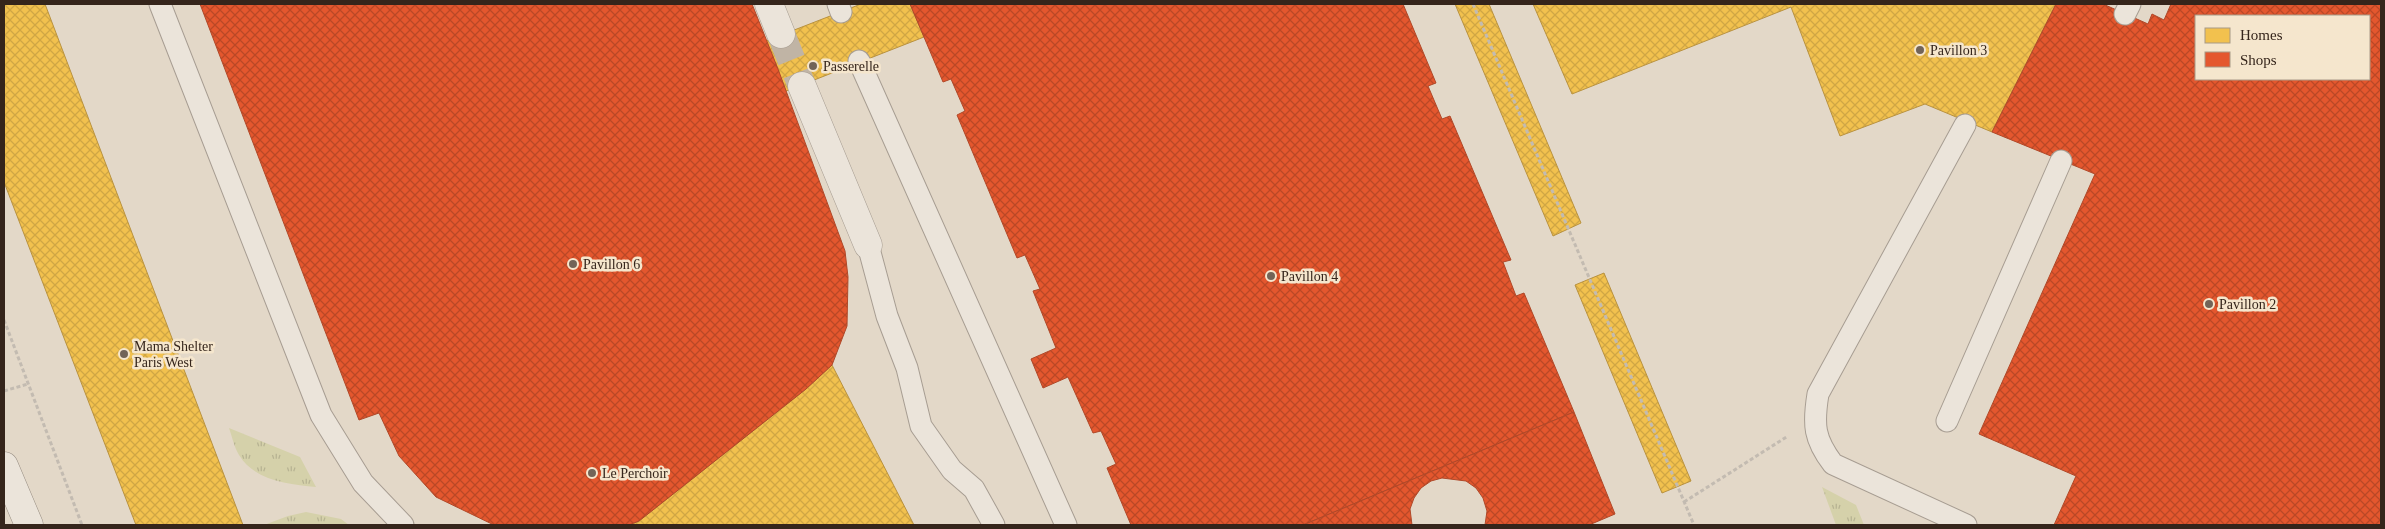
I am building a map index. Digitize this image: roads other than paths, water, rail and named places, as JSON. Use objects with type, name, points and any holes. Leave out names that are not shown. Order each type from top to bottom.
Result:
[{"type":"street","points":[[769,4],[781,34]]},
{"type":"street","points":[[802,86],[868,245]]},
{"type":"street","points":[[4,466],[29,525]]},
{"type":"lane","points":[[160,4],[321,415],[363,483],[403,525]]},
{"type":"lane","points":[[860,62],[1066,525]]},
{"type":"lane","points":[[1965,125],[1818,394],[1814,419],[1820,446],[1834,464],[1966,525]]},
{"type":"lane","points":[[1947,421],[2061,161]]},
{"type":"lane","points":[[868,245],[887,316],[907,368],[921,426],[952,470],[974,489],[994,525]]},
{"type":"tunnel","points":[[781,34],[802,86]]},
{"type":"place","name":"Pavillon 3","points":[[1920,50]]},
{"type":"place","name":"Passerelle","points":[[813,66]]},
{"type":"place","name":"Pavillon 6","points":[[573,264]]},
{"type":"place","name":"Pavillon 4","points":[[1271,276]]},
{"type":"place","name":"Pavillon 2","points":[[2209,304]]},
{"type":"place","name":"Mama Shelter Paris West","points":[[124,354]]},
{"type":"place","name":"Le Perchoir","points":[[592,473]]}]
